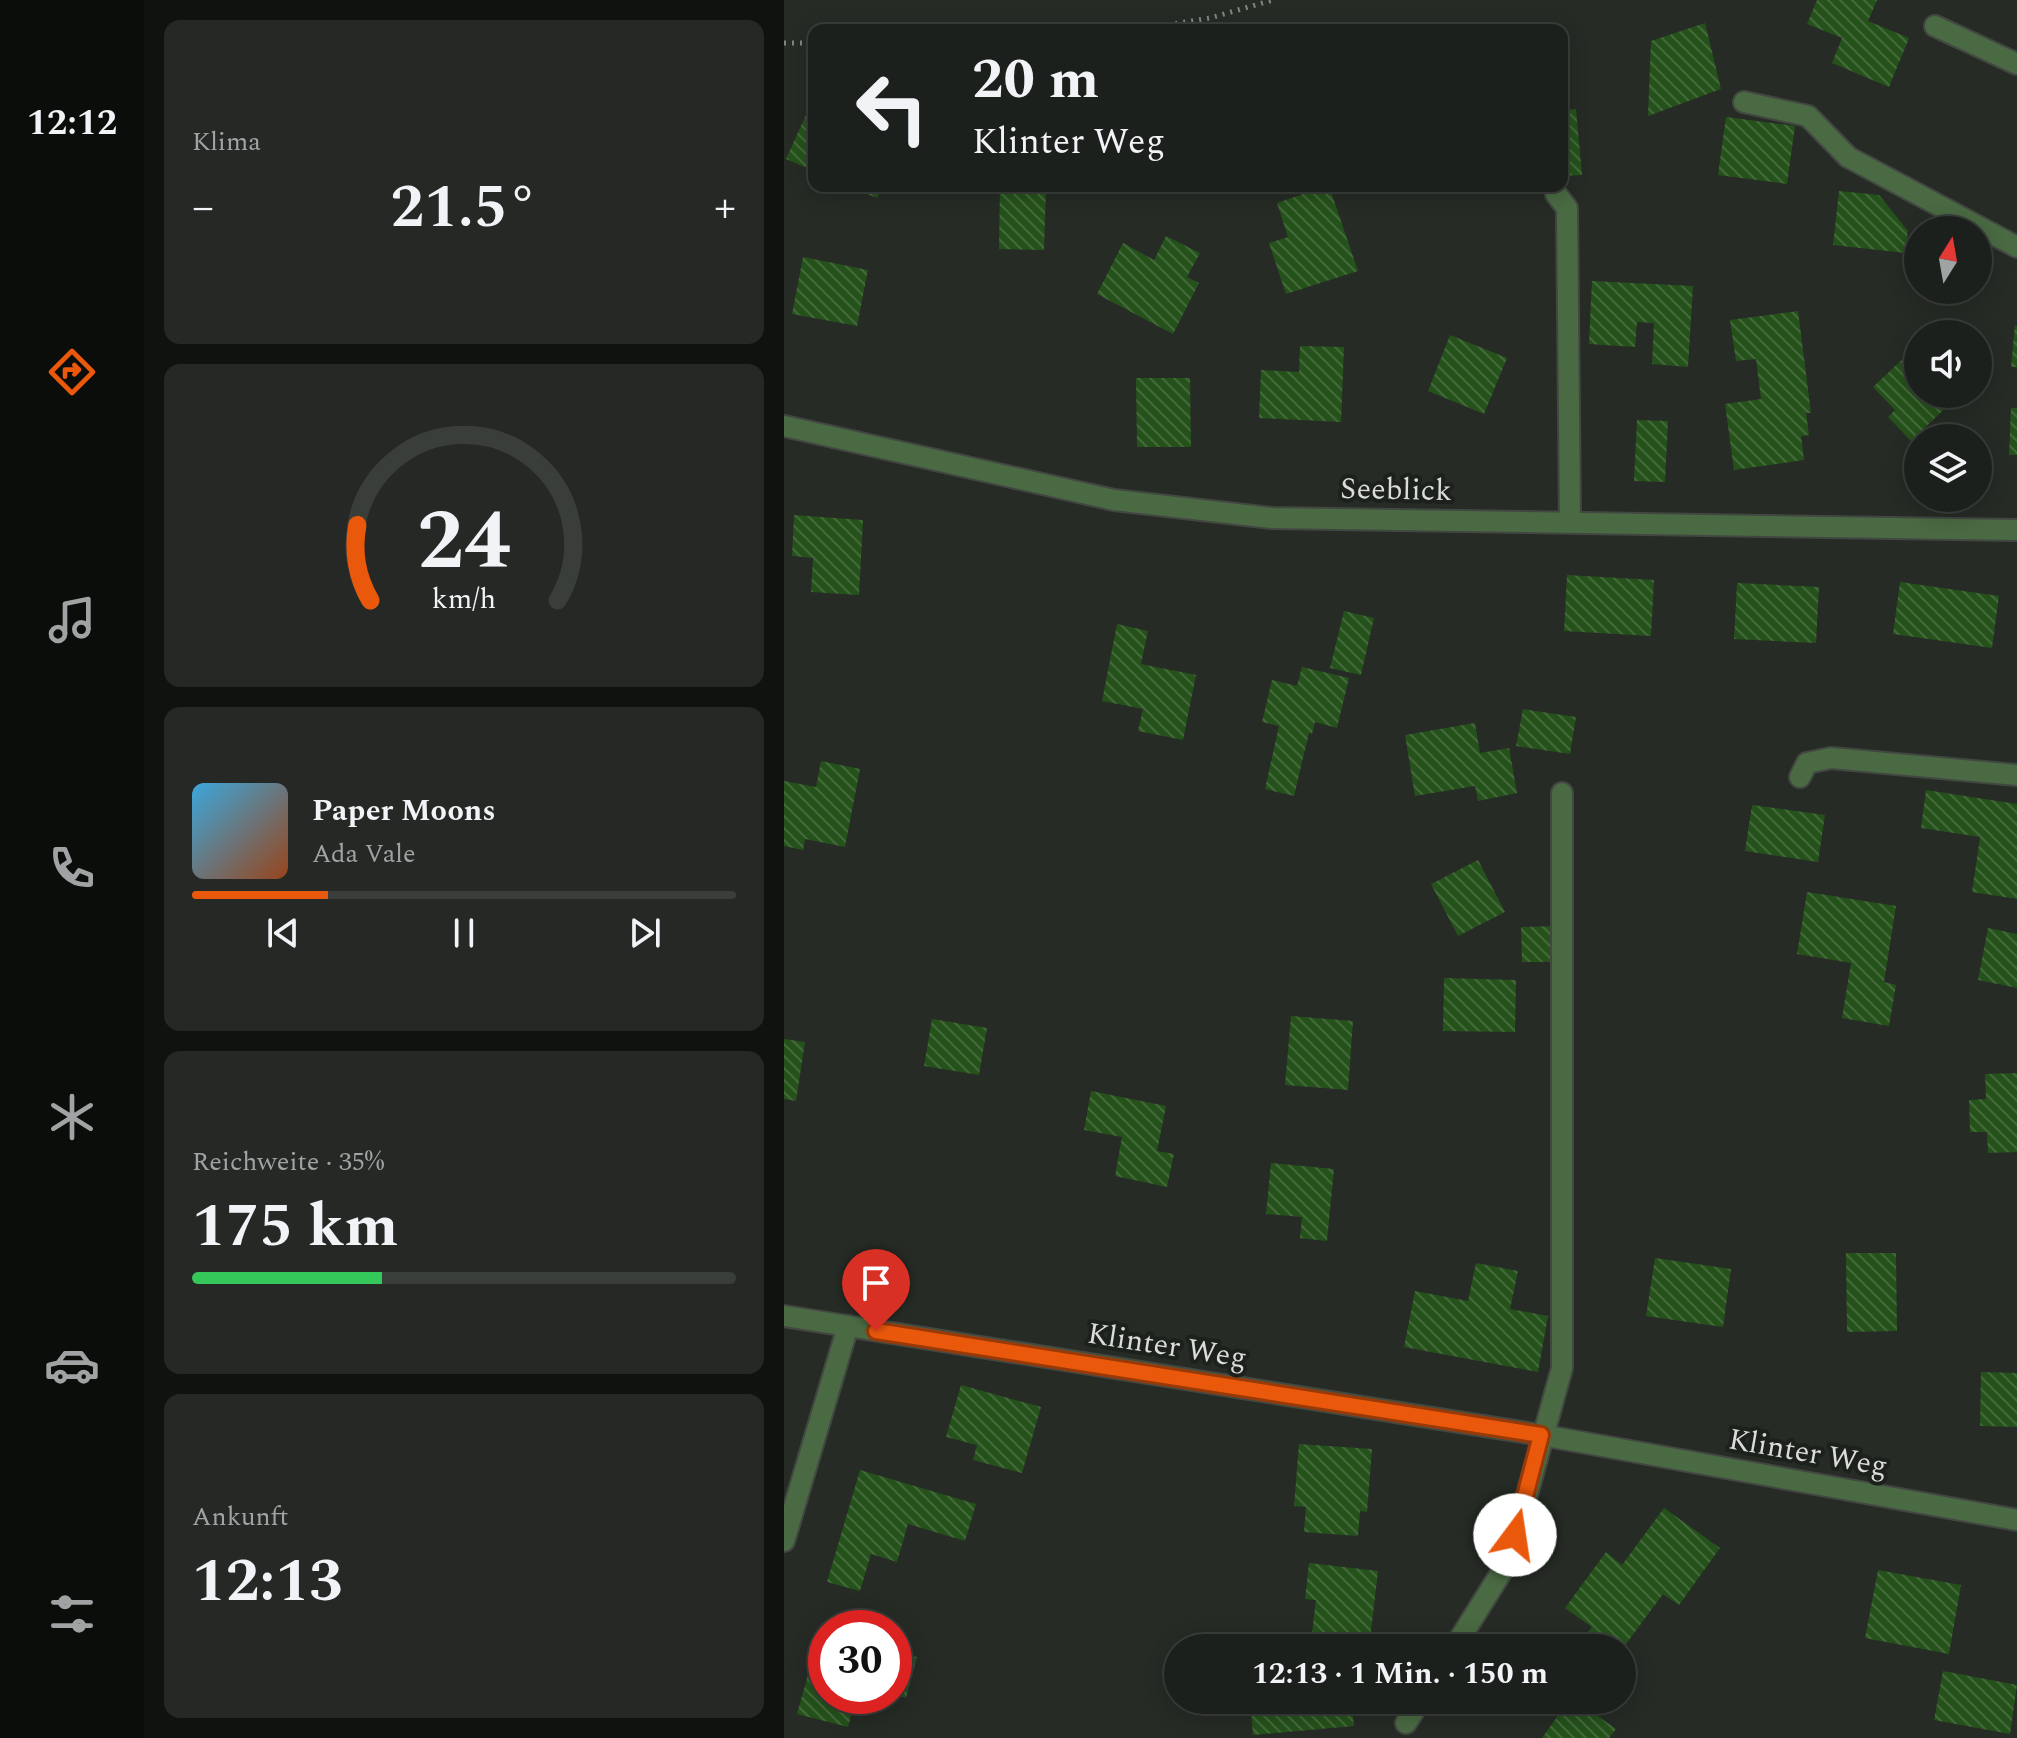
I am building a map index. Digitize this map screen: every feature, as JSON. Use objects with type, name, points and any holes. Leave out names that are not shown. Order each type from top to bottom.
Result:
[{"type":"street","points":[[1935,26],[2017,64]]},
{"type":"street","points":[[1744,102],[1808,116],[1848,157],[2017,247]]},
{"type":"street","points":[[1556,194],[1567,208],[1570,522]]},
{"type":"street","name":"Seeblick","points":[[784,426],[1114,500],[1272,518],[2017,530]]},
{"type":"street","points":[[1800,777],[1807,763],[1831,758],[2017,775]]},
{"type":"street","points":[[1463,1634],[1509,1560],[1541,1435],[1562,1368],[1562,793]]},
{"type":"street","name":"Klinter Weg","points":[[784,1316],[1541,1435],[2017,1520]]},
{"type":"street","points":[[784,1541],[848,1326]]},
{"type":"street","points":[[1406,1723],[1412,1714]]},
{"type":"path","points":[[1173,24],[1210,18],[1273,0]]},
{"type":"path","points":[[784,43],[808,43]]},
{"type":"building","points":[[1817,0],[1877,0],[1868,21],[1909,38],[1889,87],[1832,63],[1842,38],[1807,24]]},
{"type":"building","points":[[1705,23],[1721,89],[1648,116],[1651,41]]},
{"type":"building","points":[[1576,109],[1582,175],[1568,176],[1568,110]]},
{"type":"building","points":[[808,110],[808,168],[786,159]]},
{"type":"building","points":[[1726,117],[1795,126],[1787,184],[1718,175]]},
{"type":"building","points":[[1839,191],[1879,195],[1904,226],[1904,253],[1833,245]]},
{"type":"building","points":[[862,192],[880,192],[877,198]]},
{"type":"building","points":[[1000,192],[1046,192],[1044,250],[999,249]]},
{"type":"building","points":[[1309,192],[1331,192],[1358,271],[1286,294],[1269,243],[1288,237],[1277,203]]},
{"type":"building","points":[[1166,236],[1200,253],[1187,277],[1199,283],[1173,334],[1097,294],[1123,243],[1154,260]]},
{"type":"building","points":[[803,257],[868,270],[857,326],[792,314]]},
{"type":"building","points":[[1592,281],[1693,286],[1688,367],[1652,364],[1654,323],[1637,322],[1635,347],[1589,344]]},
{"type":"building","points":[[1798,311],[1811,413],[1806,413],[1809,435],[1801,436],[1804,460],[1734,470],[1725,404],[1761,399],[1756,359],[1736,361],[1730,320]]},
{"type":"building","points":[[2015,325],[2017,367],[2011,367]]},
{"type":"building","points":[[1450,335],[1507,358],[1484,414],[1428,391]]},
{"type":"building","points":[[1300,346],[1344,347],[1341,422],[1259,418],[1261,370],[1299,372]]},
{"type":"building","points":[[1904,358],[1904,408],[1946,408],[1929,424],[1904,424],[1904,434],[1888,417],[1895,410],[1873,387]]},
{"type":"building","points":[[1136,378],[1190,378],[1191,447],[1137,447]]},
{"type":"building","points":[[2011,408],[2017,408],[2017,455],[2009,455]]},
{"type":"building","points":[[1637,420],[1668,421],[1665,482],[1634,481]]},
{"type":"building","points":[[794,515],[863,520],[859,595],[811,592],[813,558],[792,556]]},
{"type":"building","points":[[1567,575],[1654,580],[1651,636],[1564,631]]},
{"type":"building","points":[[1900,582],[1999,596],[1992,648],[1893,634]]},
{"type":"building","points":[[1737,583],[1819,587],[1816,643],[1734,639]]},
{"type":"building","points":[[1344,611],[1374,618],[1361,675],[1330,668]]},
{"type":"building","points":[[1117,624],[1148,631],[1141,664],[1196,675],[1183,740],[1138,731],[1143,709],[1102,701]]},
{"type":"building","points":[[1302,667],[1349,678],[1337,728],[1315,722],[1312,734],[1309,733],[1294,796],[1265,789],[1279,726],[1262,722],[1272,680],[1297,686]]},
{"type":"building","points":[[1523,709],[1576,717],[1570,754],[1516,746]]},
{"type":"building","points":[[1475,723],[1480,753],[1509,748],[1517,793],[1478,801],[1475,786],[1415,796],[1405,735]]},
{"type":"building","points":[[821,761],[860,769],[845,847],[805,839],[803,850],[784,846],[784,781],[816,787]]},
{"type":"building","points":[[1926,790],[2017,804],[2017,899],[1972,892],[1980,837],[1921,828]]},
{"type":"building","points":[[1752,805],[1825,815],[1818,862],[1745,851]]},
{"type":"building","points":[[1478,860],[1505,912],[1458,936],[1431,884]]},
{"type":"building","points":[[1807,892],[1896,906],[1884,982],[1896,985],[1889,1026],[1842,1018],[1851,963],[1797,954]]},
{"type":"building","points":[[1554,926],[1555,962],[1522,962],[1521,927]]},
{"type":"building","points":[[1988,928],[2017,934],[2017,988],[1978,980]]},
{"type":"building","points":[[1444,978],[1516,980],[1515,1032],[1443,1031]]},
{"type":"building","points":[[1291,1016],[1353,1021],[1348,1090],[1285,1085]]},
{"type":"building","points":[[932,1019],[987,1028],[979,1075],[924,1066]]},
{"type":"building","points":[[784,1039],[805,1042],[796,1101],[784,1099]]},
{"type":"building","points":[[2017,1073],[2017,1152],[1988,1153],[1987,1132],[1970,1132],[1969,1100],[1986,1099],[1985,1074]]},
{"type":"building","points":[[1091,1091],[1166,1106],[1157,1151],[1174,1154],[1167,1187],[1115,1176],[1122,1137],[1084,1130]]},
{"type":"building","points":[[1271,1163],[1334,1169],[1327,1241],[1300,1238],[1302,1217],[1266,1214]]},
{"type":"building","points":[[1846,1253],[1896,1253],[1897,1331],[1847,1332]]},
{"type":"building","points":[[1655,1258],[1731,1269],[1723,1327],[1646,1316]]},
{"type":"building","points":[[1476,1263],[1518,1271],[1510,1309],[1548,1316],[1538,1372],[1404,1347],[1415,1291],[1468,1301]]},
{"type":"building","points":[[1981,1372],[2017,1373],[2017,1427],[1980,1426]]},
{"type":"building","points":[[961,1385],[1041,1407],[1022,1473],[973,1460],[977,1445],[946,1437]]},
{"type":"building","points":[[1299,1444],[1372,1449],[1367,1512],[1360,1511],[1358,1536],[1304,1532],[1306,1507],[1294,1506]]},
{"type":"building","points":[[860,1470],[976,1504],[965,1541],[908,1524],[897,1562],[871,1554],[860,1591],[827,1582]]},
{"type":"building","points":[[1664,1508],[1720,1548],[1679,1605],[1663,1594],[1633,1634],[1587,1634],[1592,1627],[1565,1608],[1606,1552],[1622,1565]]},
{"type":"building","points":[[1309,1563],[1378,1571],[1371,1634],[1312,1634],[1316,1600],[1305,1599]]},
{"type":"building","points":[[1878,1570],[1961,1585],[1949,1654],[1865,1638]]},
{"type":"building","points":[[912,1656],[917,1657],[912,1676]]},
{"type":"building","points":[[1943,1671],[2017,1685],[2010,1734],[1934,1720]]},
{"type":"building","points":[[808,1674],[808,1714],[851,1714],[848,1727],[797,1714]]},
{"type":"building","points":[[1251,1714],[1353,1714],[1354,1726],[1253,1735]]},
{"type":"building","points":[[1559,1714],[1595,1714],[1616,1729],[1609,1738],[1542,1738]]},
{"type":"route","points":[[876,1331],[1541,1435],[1515,1535]]}]
